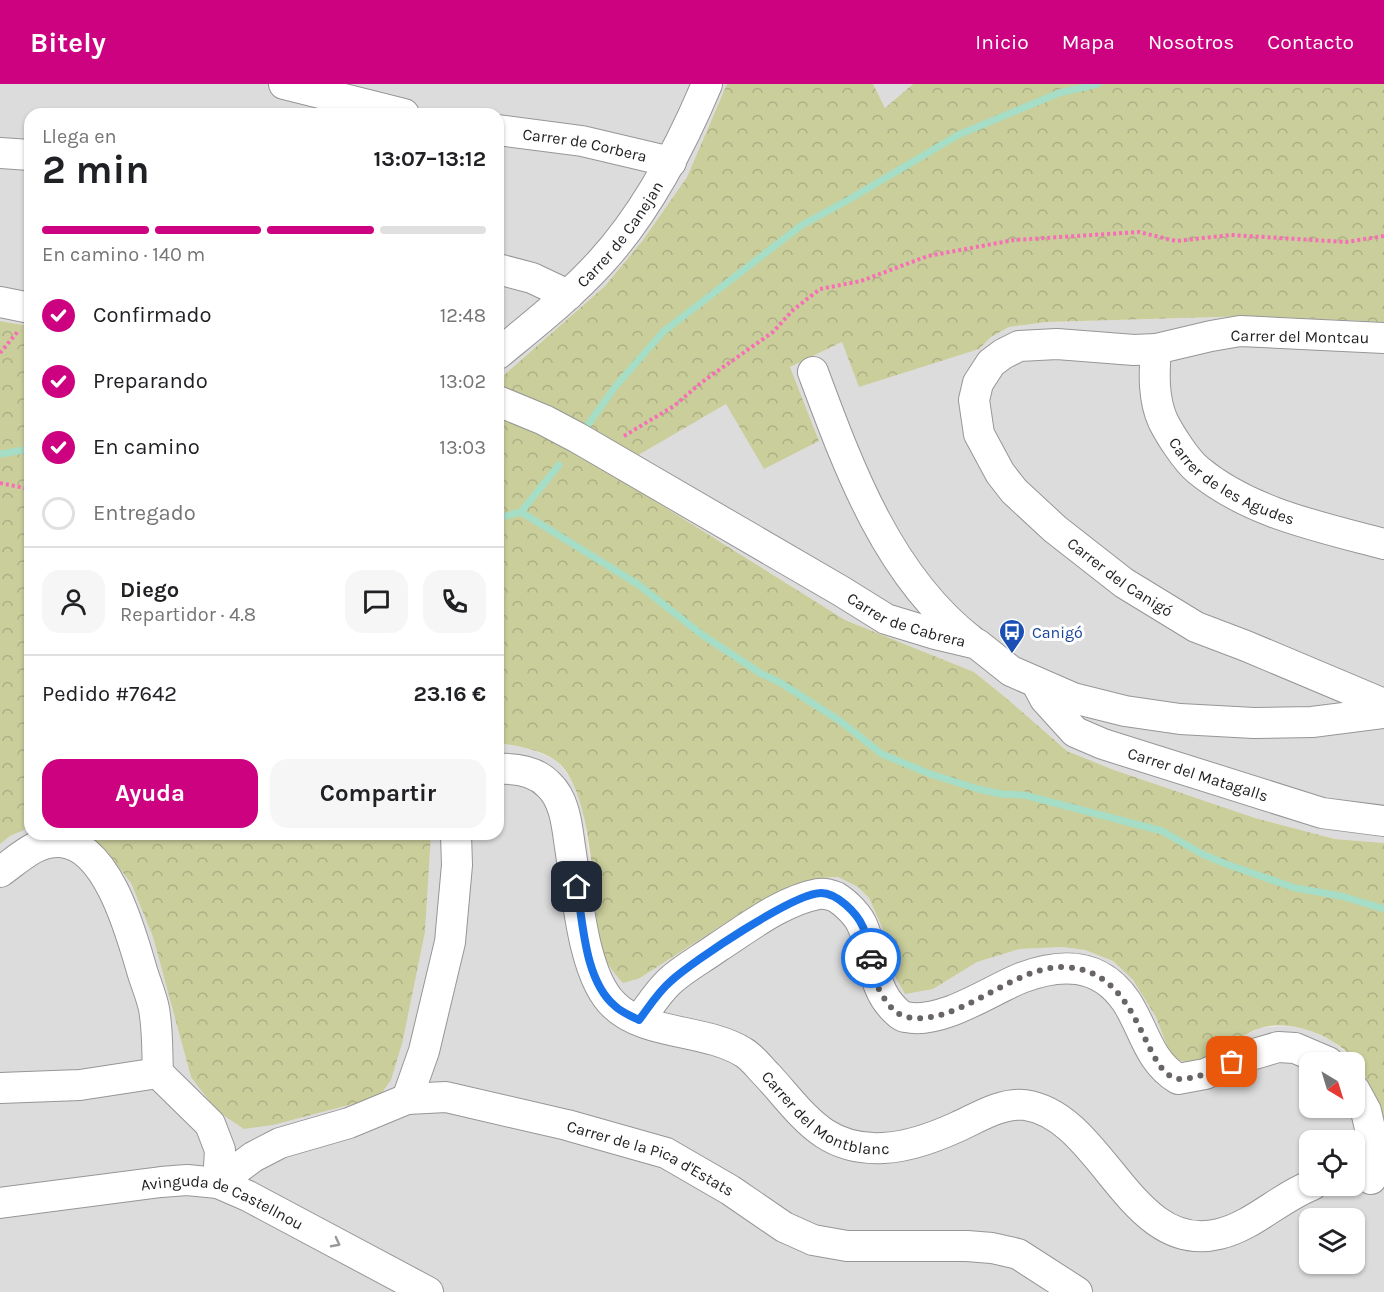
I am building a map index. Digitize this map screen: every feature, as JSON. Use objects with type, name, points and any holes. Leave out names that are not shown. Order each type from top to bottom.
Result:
[{"type":"street","points":[[284,84],[380,108]]},
{"type":"street","name":"Carrer de Canejan","points":[[504,349],[568,295],[602,261],[628,227],[671,162],[682,143],[707,84]]},
{"type":"street","name":"Carrer de Corbera","points":[[504,131],[582,141],[671,162]]},
{"type":"street","points":[[0,153],[24,155]]},
{"type":"street","points":[[504,271],[532,278],[568,295]]},
{"type":"street","points":[[0,302],[24,314]]},
{"type":"street","name":"Carrer del Montcau","points":[[1003,354],[1019,346],[1057,344],[1134,350],[1156,349],[1211,336],[1240,332],[1384,338]]},
{"type":"street","name":"Carrer de les Agudes","points":[[1156,349],[1154,381],[1162,420],[1196,469],[1236,496],[1269,511],[1384,544]]},
{"type":"street","name":"Carrer del Canigó","points":[[1003,354],[991,363],[978,383],[975,400],[977,424],[979,434],[1000,473],[1031,508],[1124,583],[1196,627],[1245,645],[1384,704]]},
{"type":"street","points":[[813,372],[844,455],[891,546],[912,580],[934,606],[955,627],[977,644]]},
{"type":"street","name":"Carrer de Cabrera","points":[[504,404],[543,420],[596,449],[886,619],[977,644],[1011,671],[1073,698],[1125,711],[1180,719],[1254,723],[1312,722],[1384,713]]},
{"type":"street","name":"Carrer del Matagalls","points":[[1036,682],[1044,699],[1058,716],[1075,732],[1094,740],[1322,813],[1384,821]]},
{"type":"street","name":"Carrer del Montblanc","points":[[504,769],[533,773],[550,785],[560,802],[567,826],[590,963],[600,988],[615,1006],[639,1020],[728,1043],[747,1054],[817,1130],[840,1143],[865,1148],[886,1148],[936,1136],[982,1115],[1006,1107],[1022,1105],[1044,1110],[1063,1122],[1146,1212],[1167,1228],[1187,1236],[1221,1234],[1251,1221],[1275,1204],[1299,1192]]},
{"type":"street","points":[[407,1100],[424,1051],[450,942],[457,865],[456,840]]},
{"type":"street","points":[[0,872],[36,846],[61,842],[77,848],[97,863],[123,911],[134,939],[154,1008],[158,1073],[210,1124],[220,1150],[218,1183]]},
{"type":"street","points":[[639,1020],[670,981],[704,956],[775,911],[800,899],[821,893],[836,897],[851,910],[862,925],[876,984],[887,1002],[899,1014],[906,1017],[943,1014],[1042,970],[1061,967],[1091,973],[1112,986],[1126,1001],[1156,1060],[1165,1071],[1178,1079],[1205,1074],[1244,1057],[1278,1047],[1295,1048],[1304,1052]]},
{"type":"street","points":[[0,1088],[80,1085],[158,1073]]},
{"type":"street","name":"Carrer de la Pica d'Estats","points":[[218,1183],[253,1157],[280,1143],[349,1123],[407,1100],[446,1097],[567,1125],[666,1153],[730,1190],[784,1227],[813,1240],[847,1246],[993,1248],[1018,1254],[1077,1292]]},
{"type":"street","points":[[1365,1110],[1376,1155],[1370,1180]]},
{"type":"street","name":"Avinguda de Castellnou","points":[[0,1203],[187,1180],[218,1183],[248,1196],[428,1292]]},
{"type":"path","points":[[596,449],[618,439],[674,406],[702,382],[773,332],[793,310],[820,289],[861,281],[928,256],[1014,240],[1139,232],[1176,241],[1231,235],[1346,242],[1384,236]]},
{"type":"path","points":[[0,353],[24,320]]},
{"type":"path","points":[[0,483],[24,488]]},
{"type":"shaded area","points":[[0,84],[727,84],[687,177],[643,240],[605,286],[504,375],[504,108],[24,108],[24,325],[0,321]]},
{"type":"shaded area","points":[[873,84],[913,84],[885,108]]},
{"type":"shaded area","points":[[1252,316],[1384,322],[1384,843],[1335,839],[1255,818],[1114,770],[1067,751],[974,672],[845,620],[623,481],[639,454],[726,404],[819,441],[790,367],[842,342],[979,349],[991,337],[1009,327],[1047,322]]},
{"type":"shaded area","points":[[504,744],[531,749],[557,761],[575,784],[583,811],[594,892],[640,978],[744,911],[791,885],[820,878],[838,877],[858,887],[869,898],[885,934],[894,975],[933,989],[977,962],[1020,949],[1062,947],[1085,950],[1113,961],[1133,980],[1156,1017],[1170,1054],[1214,1053],[1259,1028],[1287,1026],[1309,1030],[1332,1041],[1345,1052],[1299,1052],[1299,1118],[1365,1118],[1365,1077],[1374,1093],[1384,1126],[1384,1292],[0,1292],[0,844],[10,836],[24,830],[24,840],[93,840],[108,854],[131,883],[153,937],[191,1077],[403,1040],[425,932],[431,840],[504,840]]},
{"type":"green space","points":[[727,84],[873,84],[885,108],[913,84],[1384,84],[1384,322],[1252,316],[1047,322],[1009,327],[991,337],[979,349],[859,387],[842,342],[790,367],[819,441],[764,469],[726,404],[640,454],[623,481],[845,620],[974,672],[1067,751],[1114,770],[1255,818],[1335,839],[1384,843],[1384,1126],[1365,1076],[1365,1052],[1347,1052],[1312,1031],[1283,1025],[1257,1029],[1200,1060],[1182,1061],[1170,1054],[1156,1017],[1133,980],[1113,961],[1085,950],[1062,947],[1020,949],[977,962],[933,989],[905,994],[894,975],[885,934],[869,898],[858,887],[838,877],[820,878],[791,885],[744,911],[640,978],[623,983],[613,971],[601,949],[587,830],[575,788],[566,771],[555,760],[535,751],[504,744],[504,375],[605,286],[643,240],[687,177]]},
{"type":"green space","points":[[0,321],[24,325],[24,830],[0,844]]},
{"type":"green space","points":[[93,840],[431,840],[425,932],[403,1040],[391,1080],[379,1097],[273,1125],[244,1129],[217,1111],[191,1077],[153,937],[131,883],[108,854]]},
{"type":"waterway","points":[[587,426],[615,387],[663,332],[802,225],[958,135],[1059,93],[1098,84]]},
{"type":"waterway","points":[[0,454],[24,450]]},
{"type":"waterway","points":[[504,516],[521,512],[559,465]]},
{"type":"waterway","points":[[521,512],[639,585],[701,634],[840,721],[882,754],[930,774],[978,789],[1001,794],[1024,795],[1162,831],[1202,854],[1226,864],[1295,888],[1341,896],[1384,909]]},
{"type":"way so far","points":[[871,958],[876,984],[887,1002],[899,1014],[906,1017],[943,1014],[1042,970],[1061,967],[1083,970],[1099,976],[1126,1001],[1156,1060],[1165,1071],[1178,1079],[1205,1074],[1232,1062]]},
{"type":"place","name":"Canigó","points":[[1012,655]]},
{"type":"route","points":[[577,887],[590,963],[600,988],[615,1006],[639,1020],[670,981],[704,956],[775,911],[800,899],[821,893],[836,897],[851,910],[862,925],[871,958]]}]
